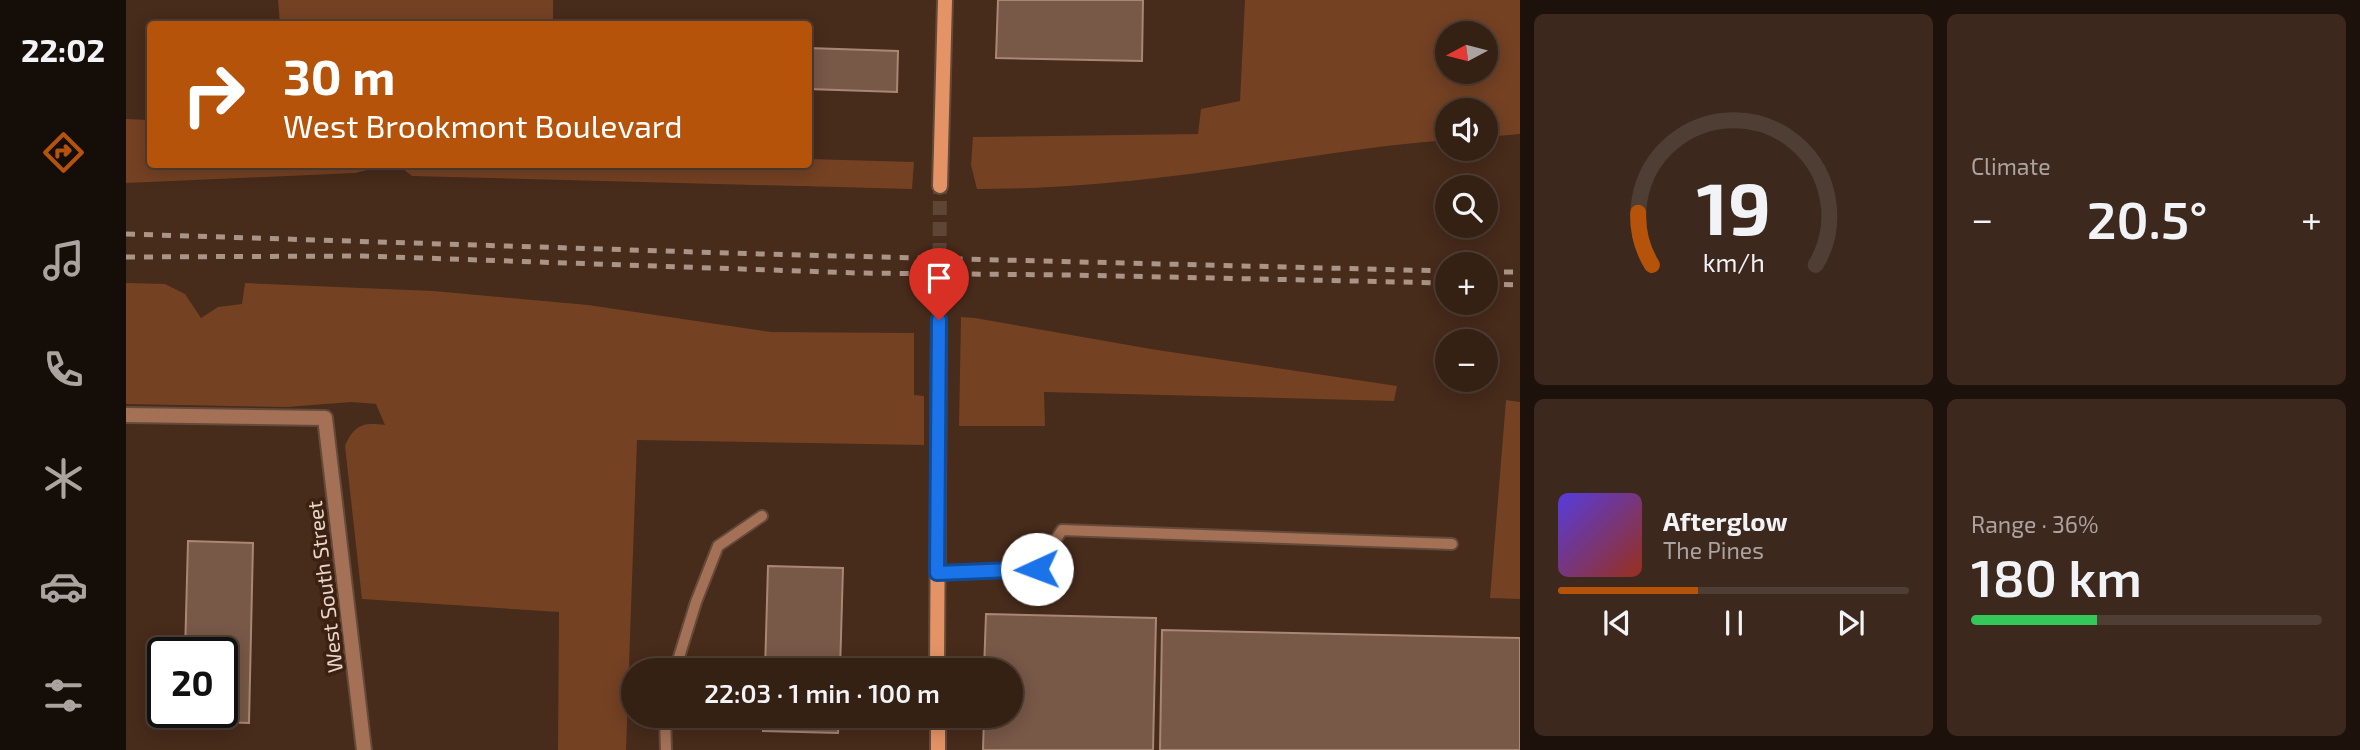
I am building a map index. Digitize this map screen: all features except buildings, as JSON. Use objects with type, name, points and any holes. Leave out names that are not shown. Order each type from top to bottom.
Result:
[{"type":"main road","points":[[940,186],[945,0]]},
{"type":"main road","points":[[937,658],[939,320]]},
{"type":"main road","points":[[937,728],[938,750]]},
{"type":"street","name":"West South Street","points":[[126,415],[325,418],[364,750]]},
{"type":"lane","points":[[679,658],[718,546],[762,516]]},
{"type":"lane","points":[[937,573],[1037,569],[1062,530],[1452,544]]},
{"type":"lane","points":[[665,728],[666,750]]},
{"type":"shaded area","points":[[278,0],[553,0],[553,21],[280,21]]},
{"type":"shaded area","points":[[1245,0],[1520,0],[1520,134],[1498,136],[1498,98],[1435,98],[1435,141],[1125,181],[977,189],[971,165],[973,137],[1198,134],[1201,109],[1240,101]]},
{"type":"shaded area","points":[[126,119],[147,120],[147,168],[376,168],[355,173],[126,183]]},
{"type":"shaded area","points":[[812,159],[914,162],[912,189],[412,176],[402,168],[812,168]]},
{"type":"shaded area","points":[[126,283],[165,284],[185,294],[201,318],[218,307],[242,304],[245,283],[434,291],[588,305],[771,332],[914,333],[914,395],[924,396],[924,445],[637,440],[629,658],[621,658],[621,728],[627,728],[626,750],[558,750],[559,612],[362,599],[345,446],[352,433],[360,426],[385,425],[376,404],[351,402],[287,407],[126,404]]},
{"type":"shaded area","points":[[961,317],[1397,386],[1394,401],[1044,392],[1045,426],[959,426]]},
{"type":"shaded area","points":[[1506,400],[1520,402],[1520,599],[1490,598]]},
{"type":"tunnel","points":[[939,320],[940,186]]},
{"type":"railway","points":[[126,234],[760,254],[1435,271]]},
{"type":"railway","points":[[126,257],[363,256],[858,273],[1435,283]]},
{"type":"railway","points":[[1498,272],[1520,272]]},
{"type":"railway","points":[[1498,284],[1520,285]]},
{"type":"route","points":[[939,320],[936,424],[937,573],[1037,569]]}]
